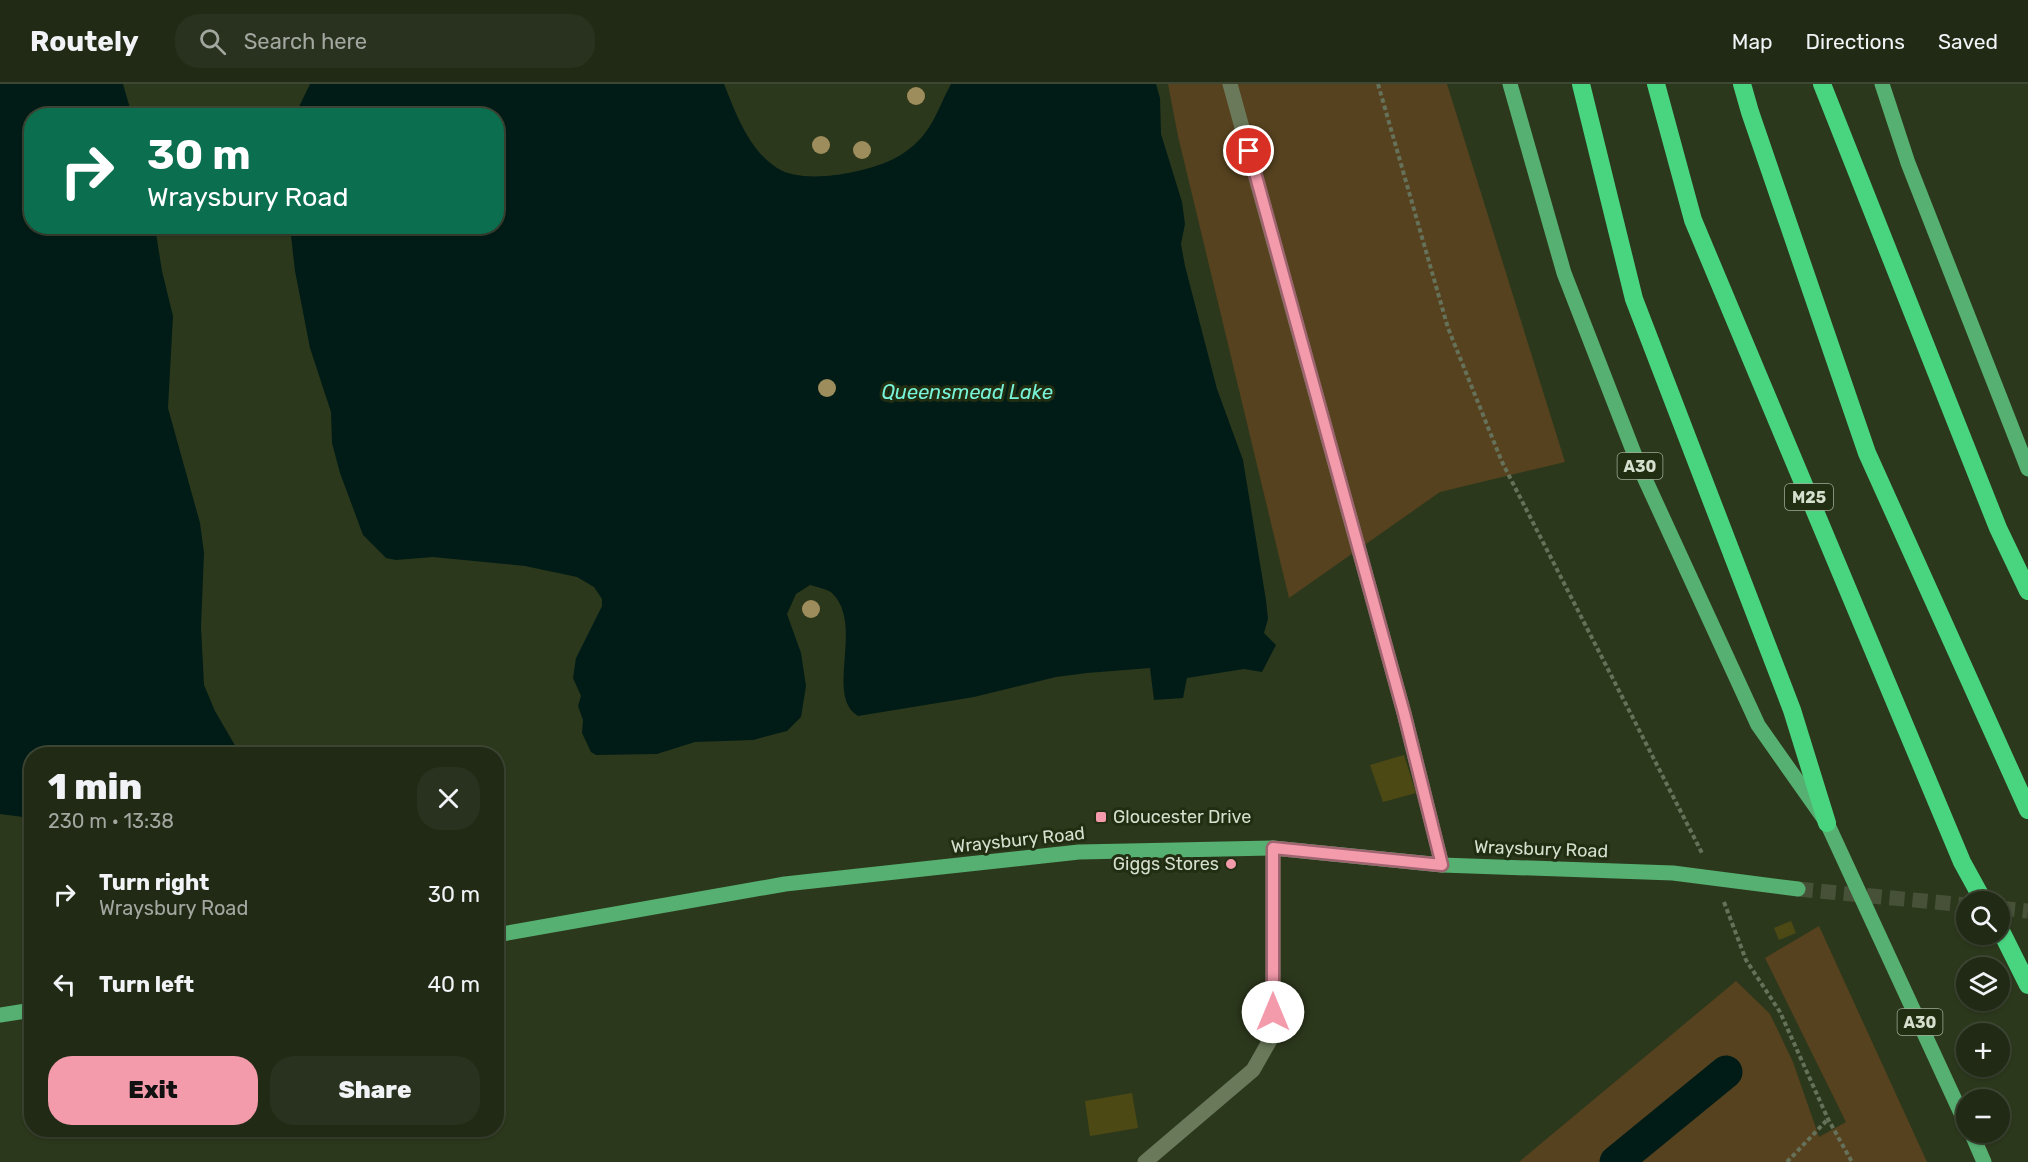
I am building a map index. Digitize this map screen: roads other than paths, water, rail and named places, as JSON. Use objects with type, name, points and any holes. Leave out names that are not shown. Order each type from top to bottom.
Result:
[{"type":"highway","points":[[1581,84],[1634,299],[1792,710],[1827,823]]},
{"type":"highway","name":"M25","points":[[1656,84],[1693,220],[1962,862],[1978,891]]},
{"type":"highway","points":[[1742,84],[1749,112],[1867,453],[2028,810]]},
{"type":"highway","points":[[1822,84],[1998,528],[2028,591]]},
{"type":"highway","points":[[2008,945],[2028,985]]},
{"type":"main road","name":"A30","points":[[1510,84],[1564,273],[1640,466],[1758,725],[1827,823],[1956,1102]]},
{"type":"main road","points":[[1882,84],[1908,163],[2028,469]]},
{"type":"main road","name":"Wraysbury Road","points":[[504,934],[797,883],[1079,852],[1273,848],[1442,865],[1673,873],[1798,889]]},
{"type":"main road","points":[[0,1015],[24,1011]]},
{"type":"main road","points":[[1976,1143],[1984,1162]]},
{"type":"street","points":[[1230,84],[1404,713],[1442,865]]},
{"type":"street","points":[[1145,1162],[1253,1070],[1273,1035],[1273,848]]},
{"type":"water","points":[[0,84],[123,84],[130,108],[24,108],[24,234],[156,234],[173,316],[168,408],[200,523],[204,553],[201,627],[204,685],[215,711],[236,747],[24,747],[24,817],[0,814]]},
{"type":"water","name":"Queensmead Lake","points":[[310,84],[724,84],[744,130],[767,160],[788,173],[817,176],[864,170],[904,153],[929,128],[951,84],[1156,84],[1160,98],[1161,134],[1182,202],[1185,224],[1181,244],[1185,266],[1217,389],[1243,460],[1266,600],[1268,619],[1264,633],[1276,645],[1262,672],[1244,669],[1187,678],[1183,698],[1154,700],[1150,668],[1087,673],[1056,677],[974,697],[858,716],[848,706],[844,693],[846,641],[841,607],[832,593],[810,585],[796,594],[787,614],[801,653],[806,686],[801,717],[787,731],[753,740],[695,742],[657,754],[596,755],[591,752],[582,733],[583,720],[578,706],[581,696],[573,678],[576,658],[602,606],[602,599],[594,587],[577,577],[525,566],[433,557],[396,560],[386,558],[363,535],[340,473],[332,443],[331,412],[310,348],[295,271],[291,234],[504,234],[504,108],[298,108]]},
{"type":"waterway","points":[[1616,1162],[1726,1072]]},
{"type":"tunnel","points":[[1798,889],[1956,904]]},
{"type":"tunnel","points":[[2010,909],[2028,911]]},
{"type":"place","name":"Gloucester Drive","points":[[1101,817]]},
{"type":"place","name":"Giggs Stores","points":[[1231,864]]}]
